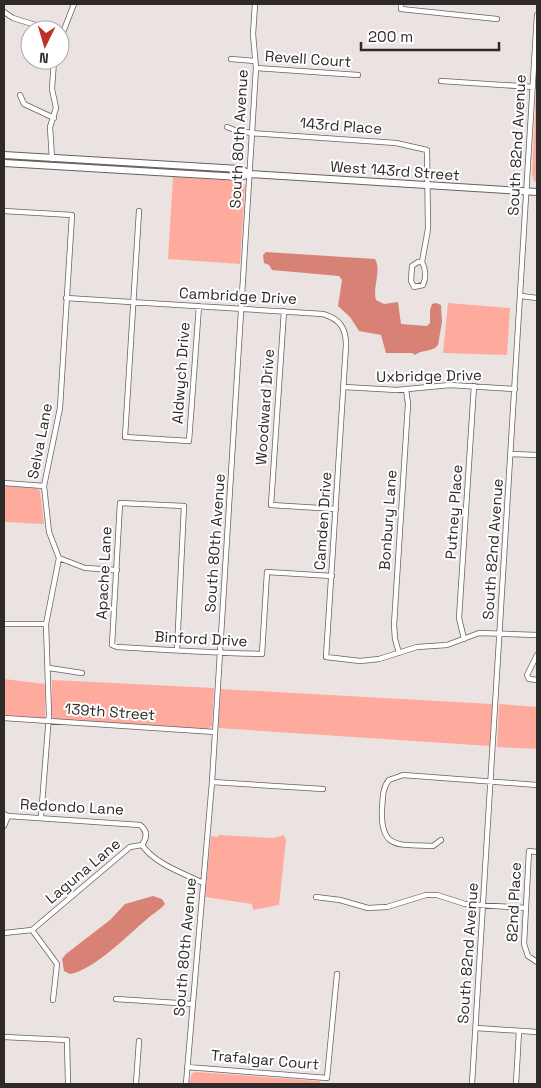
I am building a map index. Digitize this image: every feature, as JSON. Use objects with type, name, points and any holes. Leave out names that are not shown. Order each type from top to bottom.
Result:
[{"type":"main road","name":"West 143rd Street","points":[[4,155],[240,169],[250,174]]},
{"type":"main road","name":"West 143rd Street","points":[[4,162],[240,177],[250,174],[537,192]]},
{"type":"street","points":[[67,20],[74,4]]},
{"type":"street","name":"South 80th Avenue","points":[[186,1084],[212,782],[256,68],[253,34],[255,4]]},
{"type":"street","points":[[401,6],[497,19]]},
{"type":"street","points":[[4,12],[20,20]]},
{"type":"street","name":"South 82nd Avenue","points":[[472,1084],[537,15]]},
{"type":"street","points":[[231,59],[255,61]]},
{"type":"street","name":"Revell Court","points":[[256,68],[358,75]]},
{"type":"street","points":[[53,70],[52,88],[56,108],[50,127],[53,166]]},
{"type":"street","points":[[441,81],[533,87]]},
{"type":"street","points":[[20,95],[24,104],[54,118]]},
{"type":"street","name":"143rd Place","points":[[227,127],[237,131],[252,133],[396,143],[427,150],[427,186]]},
{"type":"street","points":[[422,262],[412,266],[411,281],[414,286],[423,285],[425,267],[422,262],[428,230],[427,186]]},
{"type":"street","name":"Selva Lane","points":[[4,211],[72,215],[60,408],[44,486],[49,532],[59,558]]},
{"type":"street","points":[[133,302],[139,211]]},
{"type":"street","points":[[521,296],[537,298]]},
{"type":"street","name":"Cambridge Drive","points":[[66,298],[284,311],[332,316],[342,325],[346,345],[344,387]]},
{"type":"street","name":"Aldwych Drive","points":[[133,302],[125,437],[189,440],[198,306]]},
{"type":"street","name":"Woodward Drive","points":[[284,311],[270,505],[336,509]]},
{"type":"street","name":"Uxbridge Drive","points":[[344,387],[406,389],[450,384],[515,389]]},
{"type":"street","name":"Putney Place","points":[[464,639],[459,618],[474,386]]},
{"type":"street","name":"Camden Drive","points":[[344,387],[326,657],[372,660],[399,653]]},
{"type":"street","name":"Bonbury Lane","points":[[399,653],[394,625],[408,404],[406,389]]},
{"type":"street","points":[[511,454],[537,455]]},
{"type":"street","points":[[4,483],[44,486]]},
{"type":"street","name":"Apache Lane","points":[[112,645],[120,503],[184,506],[177,650]]},
{"type":"street","points":[[41,817],[48,720],[49,668],[46,624],[59,558],[85,568],[117,570]]},
{"type":"street","name":"Binford Drive","points":[[112,645],[220,653],[262,654],[267,572],[332,576]]},
{"type":"street","points":[[4,624],[46,624]]},
{"type":"street","points":[[399,653],[417,647],[447,645],[479,633],[537,635]]},
{"type":"street","points":[[537,654],[528,675],[529,679],[537,680]]},
{"type":"street","points":[[531,667],[537,668]]},
{"type":"street","points":[[49,668],[82,674]]},
{"type":"street","name":"139th Street","points":[[4,718],[215,732]]},
{"type":"street","points":[[440,840],[433,846],[401,844],[391,842],[385,836],[381,825],[383,793],[387,782],[396,776],[403,775],[537,785]]},
{"type":"street","points":[[212,782],[322,789]]},
{"type":"street","name":"Redondo Lane","points":[[4,826],[6,815],[140,825],[146,833],[146,839],[142,845]]},
{"type":"street","name":"Laguna Lane","points":[[32,930],[130,847],[142,845],[147,852],[159,861],[203,883]]},
{"type":"street","name":"82nd Place","points":[[537,852],[529,851],[524,944],[526,954],[537,962]]},
{"type":"street","points":[[316,897],[340,900],[368,908],[388,907],[426,895],[437,895],[465,904],[526,908]]},
{"type":"street","points":[[4,933],[32,930],[57,964],[54,1000]]},
{"type":"street","name":"Trafalgar Court","points":[[187,1067],[326,1078],[337,974]]},
{"type":"street","points":[[116,999],[193,1004]]},
{"type":"street","points":[[476,1028],[537,1032]]},
{"type":"street","points":[[516,1084],[519,1031]]},
{"type":"street","points":[[4,1037],[67,1040],[68,1084]]},
{"type":"street","points":[[136,1084],[139,1040]]},
{"type":"shaded area","points":[[537,69],[537,182],[534,181],[532,174]]},
{"type":"shaded area","points":[[173,177],[239,181],[245,185],[240,264],[168,259]]},
{"type":"shaded area","points":[[266,252],[375,259],[378,269],[375,290],[376,300],[384,304],[398,302],[401,324],[427,326],[430,323],[432,304],[441,305],[442,322],[438,345],[433,349],[415,355],[412,353],[386,353],[381,335],[359,331],[350,317],[338,306],[342,280],[339,276],[272,270],[269,265],[264,263],[263,255]]},
{"type":"shaded area","points":[[448,303],[510,308],[507,355],[443,353]]},
{"type":"shaded area","points":[[4,486],[37,488],[40,491],[44,524],[4,522]]},
{"type":"shaded area","points":[[4,679],[45,684],[45,718],[4,715]]},
{"type":"shaded area","points":[[52,680],[214,688],[212,726],[208,729],[54,719],[51,715]]},
{"type":"shaded area","points":[[221,689],[492,704],[490,746],[218,728]]},
{"type":"shaded area","points":[[499,704],[537,707],[537,749],[497,747]]},
{"type":"shaded area","points":[[218,835],[273,838],[284,835],[286,840],[279,905],[253,910],[252,904],[205,897],[211,836],[218,837]]},
{"type":"shaded area","points":[[153,896],[162,899],[165,904],[121,942],[89,966],[70,974],[64,971],[62,959],[66,954],[110,920],[125,904]]},
{"type":"shaded area","points":[[192,1073],[320,1081],[320,1084],[189,1084]]}]
